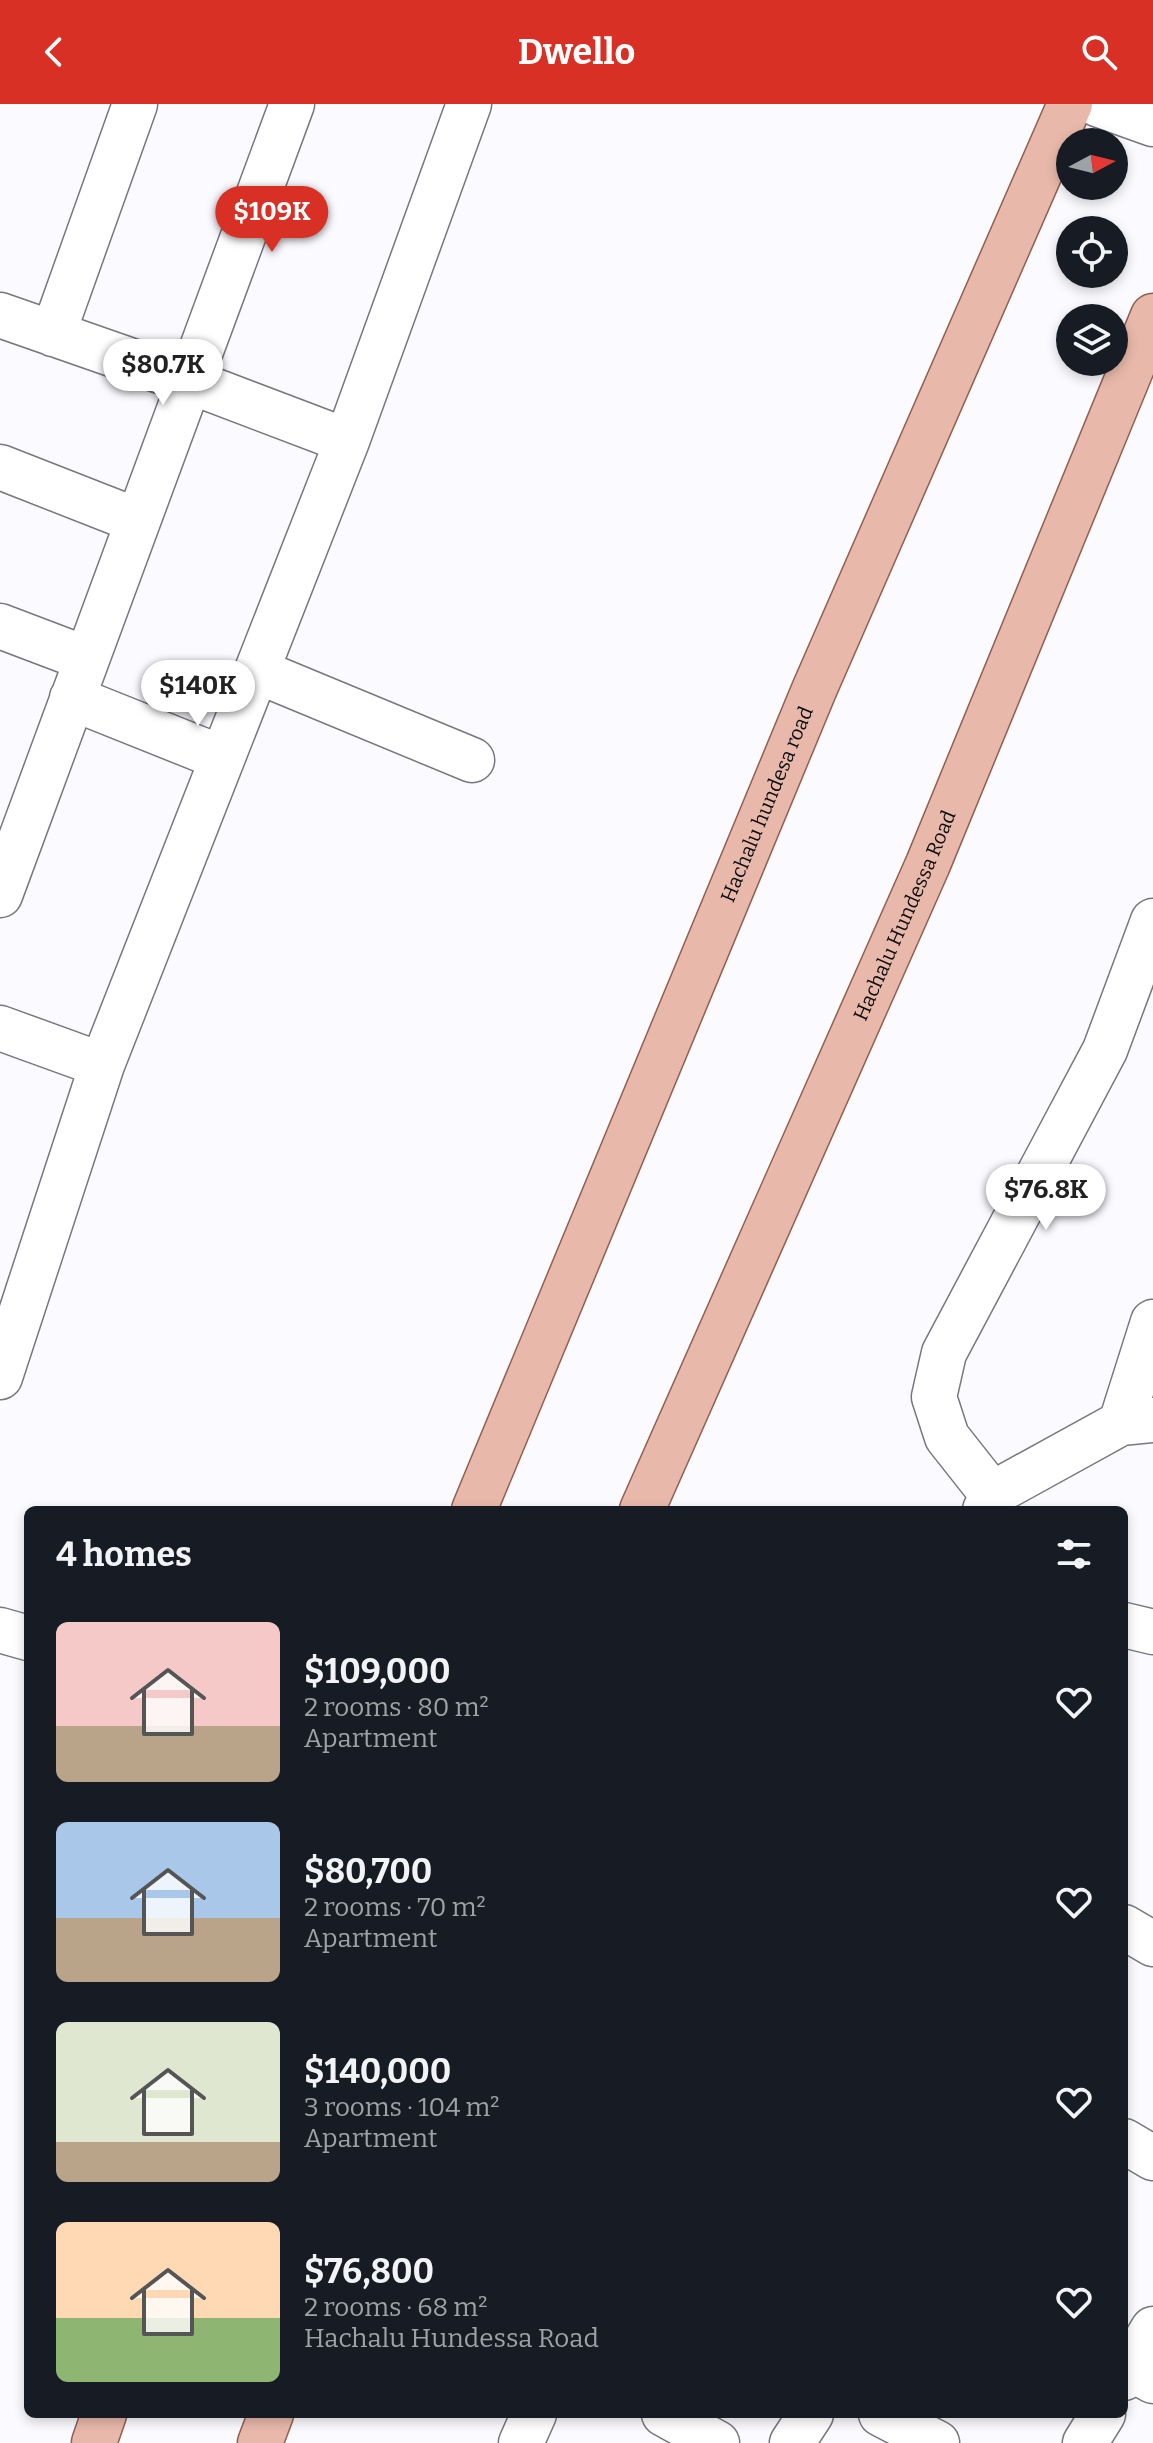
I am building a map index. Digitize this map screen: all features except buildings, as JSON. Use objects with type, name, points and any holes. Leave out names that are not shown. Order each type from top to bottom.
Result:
[{"type":"main road","name":"Hachalu hundesa road","points":[[476,1506],[814,690],[1070,104]]},
{"type":"main road","name":"Hachalu Hundessa Road","points":[[644,1506],[928,864],[1153,316]]},
{"type":"main road","points":[[94,2443],[103,2418]]},
{"type":"main road","points":[[260,2443],[269,2418]]},
{"type":"street","points":[[53,334],[135,104]]},
{"type":"street","points":[[0,895],[292,104]]},
{"type":"street","points":[[0,1377],[102,1065],[347,441],[469,104]]},
{"type":"street","points":[[1097,104],[1153,124]]},
{"type":"street","points":[[0,315],[189,381],[347,441]]},
{"type":"street","points":[[0,467],[138,521]]},
{"type":"street","points":[[0,626],[80,678],[222,758]]},
{"type":"street","points":[[257,671],[472,760]]},
{"type":"street","points":[[1153,921],[1105,1050],[944,1353],[934,1397],[947,1437],[989,1502],[1137,1421],[1153,1322]]},
{"type":"street","points":[[0,1028],[102,1065]]},
{"type":"street","points":[[1128,1626],[1153,1632]]},
{"type":"street","points":[[0,1630],[24,1637]]},
{"type":"street","points":[[1128,1929],[1153,1944]]},
{"type":"street","points":[[1128,2143],[1153,2158]]},
{"type":"street","points":[[1133,2373],[1153,2329]]},
{"type":"street","points":[[521,2443],[532,2418]]},
{"type":"street","points":[[671,2418],[717,2443]]},
{"type":"street","points":[[792,2443],[808,2418]]},
{"type":"street","points":[[1085,2443],[1101,2418]]}]
